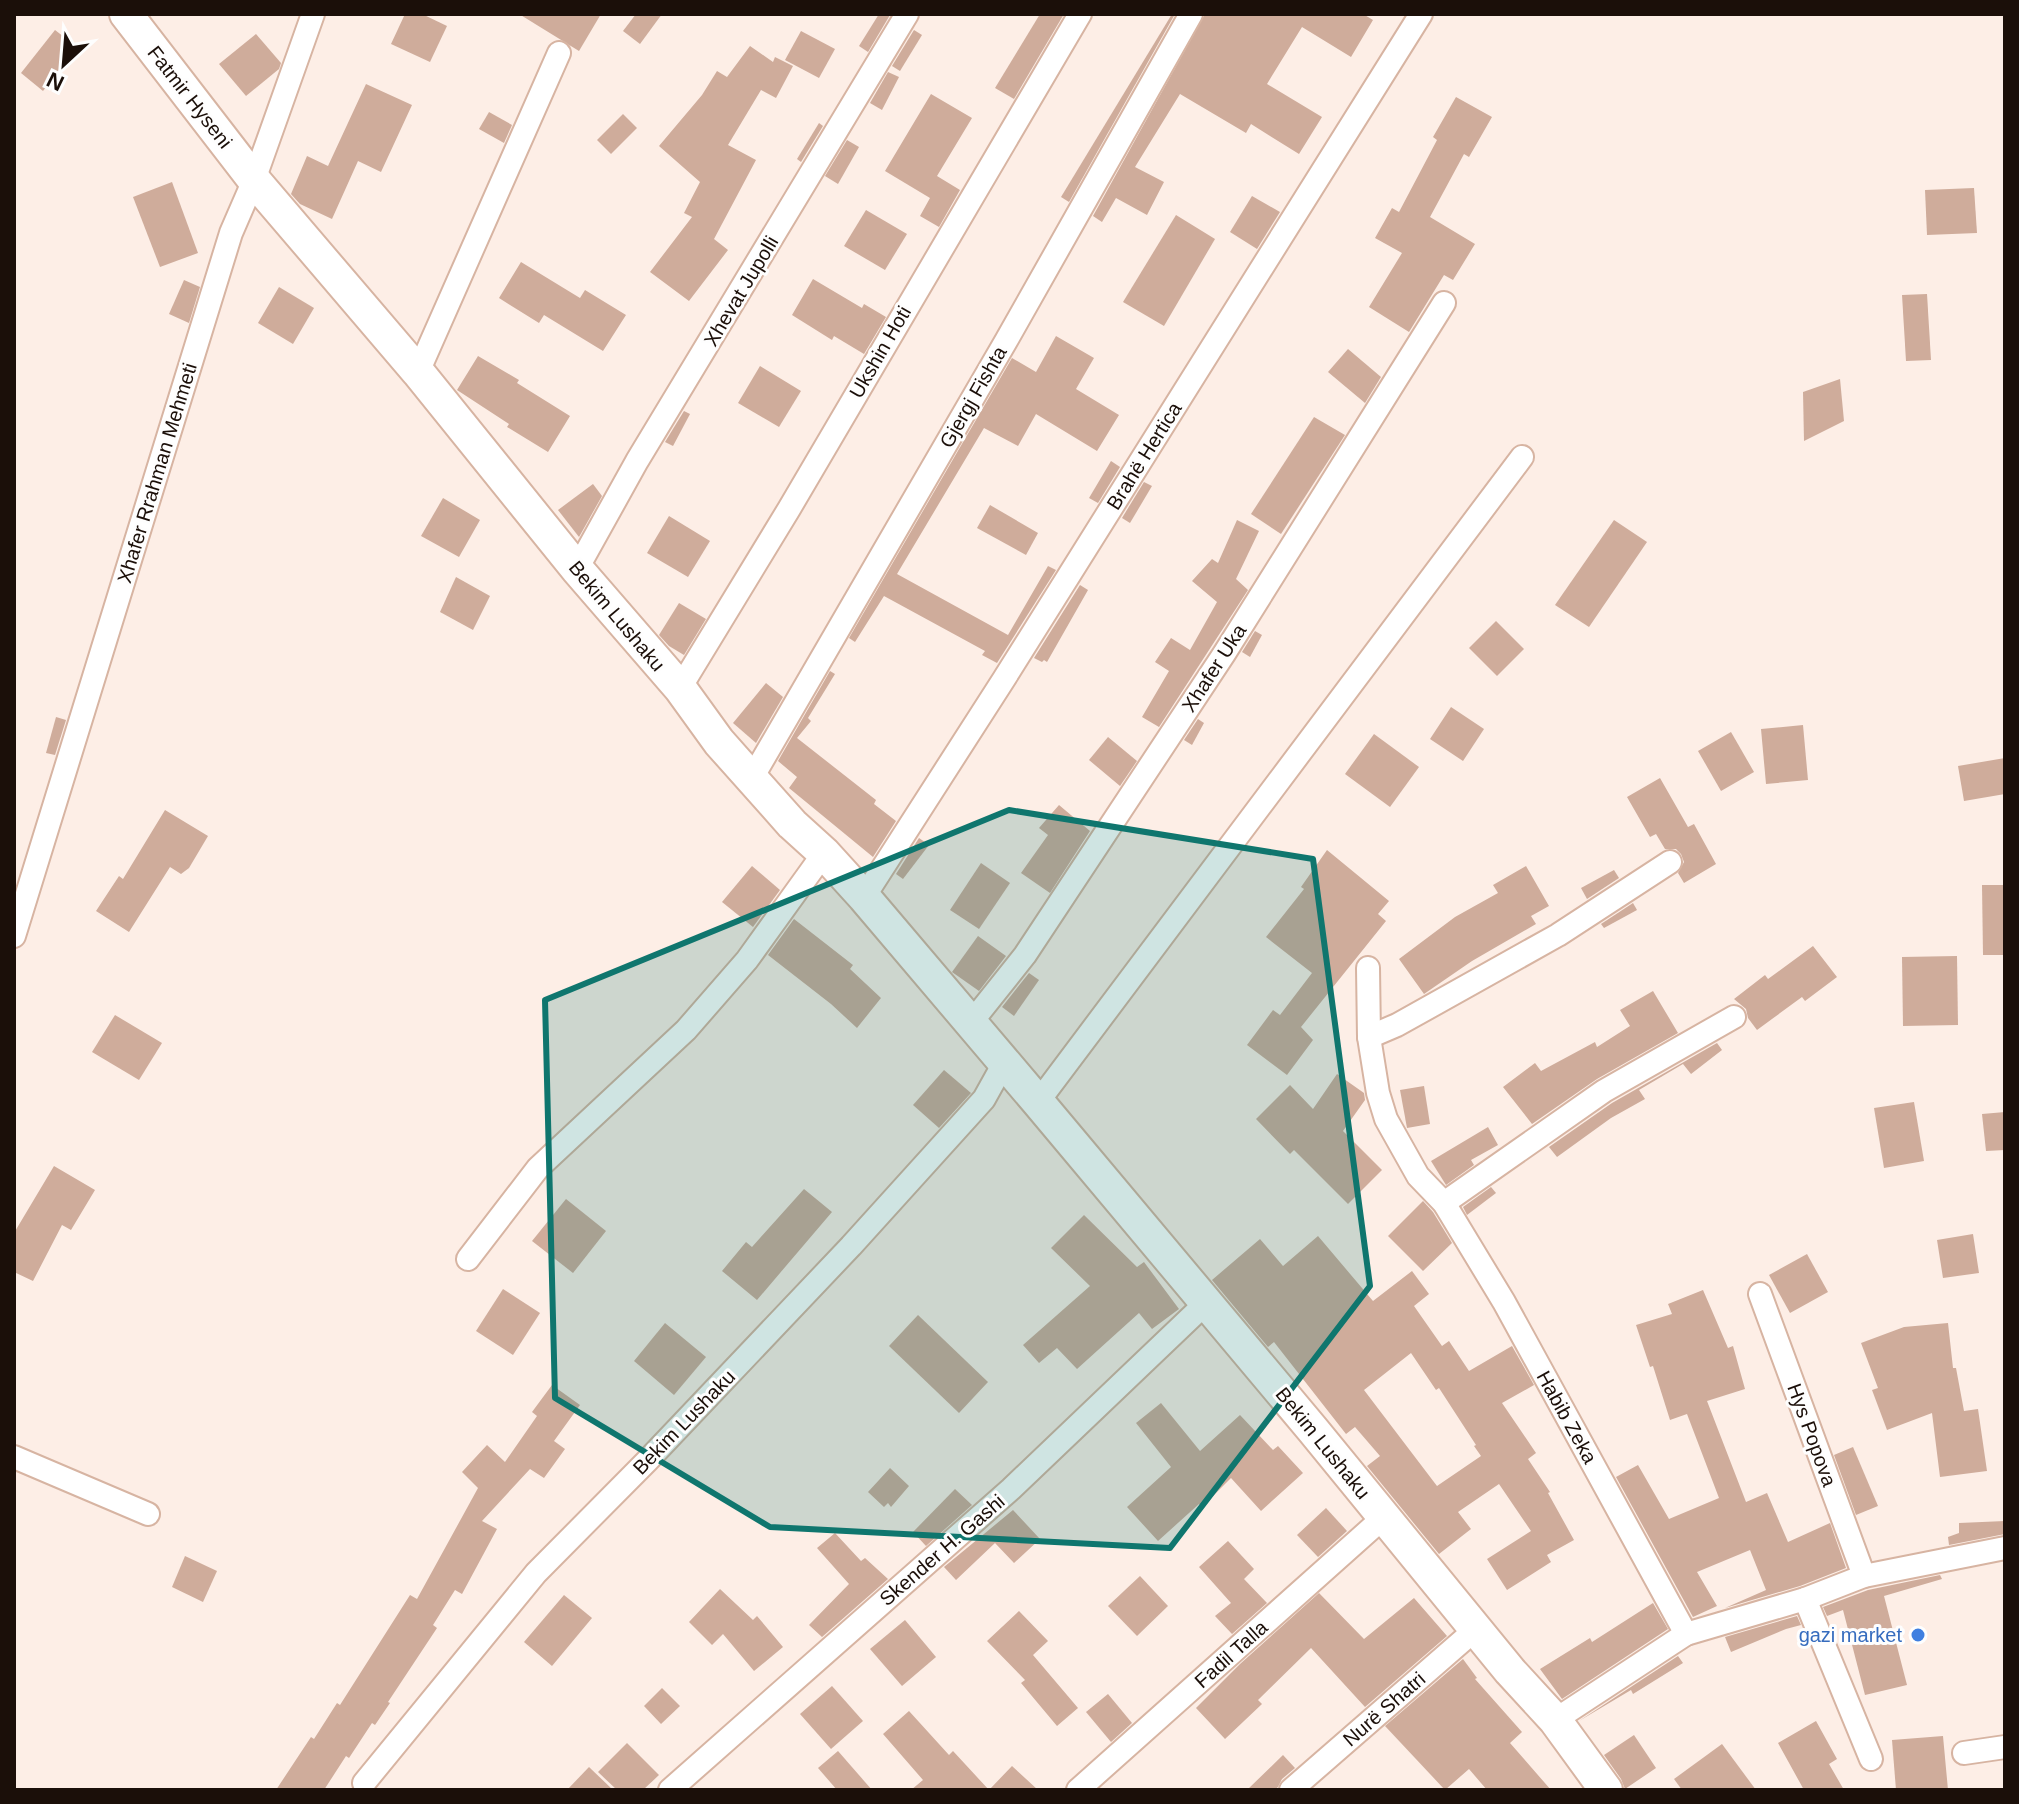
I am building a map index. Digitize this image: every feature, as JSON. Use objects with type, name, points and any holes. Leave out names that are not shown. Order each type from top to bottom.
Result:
[{"type":"street","name":"Fatmir Hyseni","points":[[126,14],[254,180]]},
{"type":"street","name":"Xhafer Rrahman Mehmeti","points":[[14,936],[231,233],[254,180],[313,14]]},
{"type":"street","name":"Xhevat Jupolli","points":[[577,569],[637,461],[907,14]]},
{"type":"street","name":"Ukshin Hoti","points":[[680,688],[1080,14]]},
{"type":"street","name":"Gjergj Fishta","points":[[752,778],[998,355],[1191,14]]},
{"type":"street","name":"Brahë Hertica","points":[[864,897],[1421,14]]},
{"type":"street","points":[[418,372],[559,53]]},
{"type":"street","name":"Bekim Lushaku","points":[[254,180],[418,372],[577,569],[680,688],[719,742],[792,824],[824,853],[864,897],[1207,1302],[1510,1671],[1555,1720],[1606,1790]]},
{"type":"street","name":"Xhafer Uka","points":[[970,1024],[1025,955],[1224,654],[1444,303]]},
{"type":"street","points":[[1038,1102],[1522,457]]},
{"type":"street","points":[[468,1259],[538,1168],[696,1018],[747,960],[824,853]]},
{"type":"street","points":[[1369,1037],[1397,1025],[1558,935],[1670,862]]},
{"type":"street","name":"Habib Zeka","points":[[1368,968],[1369,1037],[1378,1093],[1386,1119],[1418,1176],[1444,1203],[1512,1315],[1686,1634]]},
{"type":"street","points":[[1444,1203],[1604,1091],[1734,1017]]},
{"type":"street","name":"Bekim Lushaku","points":[[364,1783],[536,1573],[851,1246],[984,1099],[1004,1063]]},
{"type":"street","name":"Hys Popova","points":[[1760,1294],[1864,1576]]},
{"type":"street","name":"Skender H. Gashi","points":[[670,1790],[1011,1489],[1207,1302]]},
{"type":"street","points":[[14,1457],[148,1514]]},
{"type":"street","name":"Fadil Talla","points":[[1078,1790],[1384,1517]]},
{"type":"street","points":[[1555,1720],[1686,1634],[1805,1599],[1864,1576],[2005,1548]]},
{"type":"street","points":[[1805,1599],[1871,1759]]},
{"type":"street","name":"Nurë Shatri","points":[[1291,1790],[1476,1629]]},
{"type":"street","points":[[1964,1753],[2005,1747]]},
{"type":"highlighted area","points":[[1009,810],[1313,859],[1370,1286],[1170,1548],[770,1527],[555,1398],[545,1000]]},
{"type":"building","points":[[405,14],[422,14],[447,26],[430,62],[391,44]]},
{"type":"building","points":[[519,14],[601,14],[579,51]]},
{"type":"building","points":[[636,14],[662,14],[640,44],[623,31]]},
{"type":"building","points":[[879,14],[890,15],[868,52],[859,46]]},
{"type":"building","points":[[1040,14],[1064,14],[1014,99],[995,88]]},
{"type":"building","points":[[1172,14],[1175,14],[1069,202],[1061,197]]},
{"type":"building","points":[[1205,14],[1363,14],[1373,20],[1351,57],[1302,27],[1267,84],[1322,117],[1299,154],[1251,124],[1246,133],[1180,94],[1135,167],[1164,182],[1147,215],[1116,198],[1102,222],[1093,216]]},
{"type":"building","points":[[55,30],[77,47],[43,91],[21,73]]},
{"type":"building","points":[[914,30],[922,35],[900,71],[892,66]]},
{"type":"building","points":[[801,31],[835,49],[819,78],[785,60]]},
{"type":"building","points":[[256,34],[281,63],[279,69],[246,96],[219,64]]},
{"type":"building","points":[[750,46],[773,62],[775,57],[793,66],[776,98],[761,90],[728,145],[756,160],[714,239],[728,250],[689,301],[650,272],[692,217],[684,213],[700,182],[659,146],[702,95],[717,71],[727,77]]},
{"type":"building","points":[[888,72],[899,77],[882,110],[870,103]]},
{"type":"building","points":[[366,84],[412,105],[381,172],[358,161],[332,219],[300,204],[291,194],[307,156],[328,166]]},
{"type":"building","points":[[931,94],[972,118],[937,176],[960,190],[939,227],[920,216],[930,198],[885,171]]},
{"type":"building","points":[[1456,97],[1492,117],[1469,157],[1464,154],[1430,217],[1475,244],[1453,280],[1444,275],[1409,332],[1369,307],[1402,253],[1375,238],[1392,208],[1399,212],[1437,140],[1433,137]]},
{"type":"building","points":[[489,112],[512,125],[504,143],[479,129]]},
{"type":"building","points":[[623,114],[637,128],[611,154],[597,140]]},
{"type":"building","points":[[819,123],[823,126],[801,162],[797,159]]},
{"type":"building","points":[[847,140],[859,147],[838,184],[825,176]]},
{"type":"building","points":[[172,182],[198,253],[160,267],[133,197]]},
{"type":"building","points":[[1974,188],[1977,233],[1927,235],[1925,190]]},
{"type":"building","points":[[1252,196],[1280,212],[1257,249],[1230,232]]},
{"type":"building","points":[[866,210],[907,234],[885,270],[844,246]]},
{"type":"building","points":[[1176,215],[1215,239],[1164,326],[1123,302]]},
{"type":"building","points":[[521,262],[580,298],[585,290],[626,315],[603,351],[544,315],[539,323],[499,298]]},
{"type":"building","points":[[813,279],[862,308],[864,304],[886,317],[864,354],[834,336],[832,340],[792,315]]},
{"type":"building","points":[[184,280],[200,287],[189,323],[169,314]]},
{"type":"building","points":[[279,287],[314,308],[293,344],[258,323]]},
{"type":"building","points":[[1927,294],[1931,360],[1906,361],[1902,295]]},
{"type":"building","points":[[1056,336],[1094,358],[1076,389],[1119,415],[1097,451],[1036,414],[1018,446],[984,428],[897,574],[1008,635],[1048,566],[1056,570],[997,663],[982,655],[985,651],[884,596],[855,642],[849,638],[1012,358],[1036,372]]},
{"type":"building","points":[[1348,349],[1381,377],[1365,403],[1328,372]]},
{"type":"building","points":[[478,356],[570,416],[548,452],[507,427],[509,424],[457,390]]},
{"type":"building","points":[[760,366],[801,391],[779,427],[738,403]]},
{"type":"building","points":[[1840,379],[1844,421],[1804,441],[1803,392]]},
{"type":"building","points":[[684,411],[690,414],[673,446],[665,442]]},
{"type":"building","points":[[1314,417],[1345,435],[1281,534],[1251,514]]},
{"type":"building","points":[[1111,461],[1120,467],[1098,503],[1089,498]]},
{"type":"building","points":[[1144,482],[1152,486],[1130,523],[1122,518]]},
{"type":"building","points":[[593,484],[602,496],[579,537],[558,510]]},
{"type":"building","points":[[443,498],[480,520],[459,557],[421,536]]},
{"type":"building","points":[[990,505],[1038,533],[1026,555],[977,528]]},
{"type":"building","points":[[669,516],[710,541],[688,577],[647,553]]},
{"type":"building","points":[[1237,520],[1259,531],[1236,579],[1248,590],[1159,727],[1142,717],[1169,671],[1155,662],[1171,638],[1190,650],[1217,602],[1192,581],[1212,559],[1218,563]]},
{"type":"building","points":[[1614,520],[1647,542],[1589,627],[1555,605]]},
{"type":"building","points":[[456,577],[490,596],[473,630],[440,612]]},
{"type":"building","points":[[1080,585],[1088,590],[1047,662],[1034,658]]},
{"type":"building","points":[[679,603],[706,619],[684,655],[659,635]]},
{"type":"building","points":[[1496,621],[1524,649],[1497,676],[1469,648]]},
{"type":"building","points":[[1255,631],[1262,635],[1250,657],[1242,652]]},
{"type":"building","points":[[830,671],[835,674],[808,718],[811,721],[797,738],[876,800],[874,804],[896,821],[873,857],[789,788],[797,777],[778,761]]},
{"type":"building","points":[[766,683],[783,697],[756,743],[733,723]]},
{"type":"building","points":[[1451,707],[1484,729],[1463,761],[1430,739]]},
{"type":"building","points":[[56,717],[66,720],[55,755],[46,753]]},
{"type":"building","points":[[1198,719],[1204,723],[1192,745],[1184,740]]},
{"type":"building","points":[[1803,725],[1808,780],[1766,784],[1761,729]]},
{"type":"building","points":[[1731,732],[1754,772],[1721,791],[1698,751]]},
{"type":"building","points":[[1374,734],[1419,767],[1390,807],[1345,774]]},
{"type":"building","points":[[1108,737],[1137,761],[1120,786],[1089,760]]},
{"type":"building","points":[[2005,758],[2005,794],[1964,801],[1958,766]]},
{"type":"building","points":[[1660,778],[1688,827],[1694,824],[1716,864],[1684,883],[1678,873],[1684,862],[1681,854],[1676,849],[1665,849],[1656,834],[1650,837],[1627,797]]},
{"type":"building","points":[[1059,805],[1090,831],[1050,893],[1021,873],[1048,835],[1039,828]]},
{"type":"building","points":[[165,810],[208,836],[189,868],[181,874],[170,867],[129,932],[96,911],[119,876],[123,879]]},
{"type":"building","points":[[919,838],[929,845],[903,879],[896,874]]},
{"type":"building","points":[[1327,850],[1389,901],[1378,914],[1386,921],[1301,1027],[1313,1040],[1287,1075],[1247,1045],[1273,1010],[1280,1015],[1312,973],[1266,937],[1304,889],[1301,887]]},
{"type":"building","points":[[981,863],[1010,883],[979,929],[950,910]]},
{"type":"building","points":[[752,866],[780,890],[753,927],[722,902]]},
{"type":"building","points":[[1526,866],[1549,906],[1531,916],[1536,924],[1472,961],[1424,994],[1399,959],[1455,917],[1498,893],[1493,885]]},
{"type":"building","points":[[1614,870],[1619,878],[1587,899],[1581,888]]},
{"type":"building","points":[[1982,885],[2005,885],[2005,955],[1983,955]]},
{"type":"building","points":[[1633,903],[1637,910],[1604,928],[1601,924]]},
{"type":"building","points":[[794,919],[853,965],[850,969],[881,998],[857,1028],[768,955]]},
{"type":"building","points":[[978,936],[1006,956],[979,991],[952,972]]},
{"type":"building","points":[[1813,946],[1837,977],[1805,1001],[1802,997],[1757,1030],[1748,1018],[1746,1009],[1734,999],[1765,975],[1768,979]]},
{"type":"building","points":[[1957,956],[1958,1025],[1903,1026],[1902,957]]},
{"type":"building","points":[[1029,973],[1039,980],[1014,1016],[1002,1007]]},
{"type":"building","points":[[1653,991],[1678,1033],[1597,1079],[1532,1124],[1503,1087],[1535,1063],[1541,1071],[1595,1042],[1597,1047],[1630,1026],[1620,1010]]},
{"type":"building","points":[[115,1015],[162,1043],[139,1080],[92,1052]]},
{"type":"building","points":[[1717,1043],[1722,1050],[1691,1074],[1683,1064],[1639,1090],[1645,1099],[1611,1118],[1557,1157],[1549,1147],[1612,1103]]},
{"type":"building","points":[[944,1070],[971,1093],[939,1128],[913,1105]]},
{"type":"building","points":[[1337,1074],[1364,1093],[1365,1100],[1343,1131],[1382,1170],[1348,1204],[1294,1150],[1290,1154],[1256,1119],[1290,1085],[1313,1109]]},
{"type":"building","points":[[1424,1086],[1430,1124],[1407,1128],[1400,1090]]},
{"type":"building","points":[[1914,1102],[1924,1161],[1884,1168],[1874,1108]]},
{"type":"building","points":[[2005,1112],[2005,1150],[1986,1151],[1982,1114]]},
{"type":"building","points":[[1488,1127],[1498,1145],[1471,1160],[1474,1165],[1446,1185],[1431,1161]]},
{"type":"building","points":[[54,1166],[95,1190],[71,1230],[62,1225],[33,1281],[14,1272],[14,1233]]},
{"type":"building","points":[[1491,1187],[1496,1193],[1467,1215],[1463,1207]]},
{"type":"building","points":[[804,1189],[832,1212],[757,1300],[722,1271],[746,1242],[752,1247]]},
{"type":"building","points":[[566,1199],[606,1231],[573,1273],[532,1241]]},
{"type":"building","points":[[1423,1201],[1452,1243],[1423,1271],[1388,1236]]},
{"type":"building","points":[[1084,1215],[1137,1267],[1144,1262],[1179,1309],[1152,1329],[1139,1313],[1077,1369],[1057,1348],[1039,1363],[1023,1345],[1090,1286],[1051,1248]]},
{"type":"building","points":[[1973,1234],[1979,1273],[1943,1278],[1937,1240]]},
{"type":"building","points":[[1318,1236],[1373,1301],[1412,1271],[1429,1294],[1414,1306],[1442,1346],[1449,1341],[1469,1371],[1512,1346],[1534,1385],[1502,1403],[1536,1453],[1528,1459],[1550,1492],[1574,1540],[1547,1555],[1551,1562],[1507,1590],[1487,1559],[1531,1531],[1499,1484],[1458,1512],[1471,1529],[1439,1554],[1367,1466],[1380,1456],[1355,1427],[1346,1434],[1274,1342],[1268,1347],[1212,1280],[1260,1239],[1283,1266]],"holes":[[[1411,1353],[1436,1390],[1439,1388],[1481,1456],[1437,1486],[1364,1390]]]},
{"type":"building","points":[[1807,1254],[1828,1292],[1790,1313],[1769,1275]]},
{"type":"building","points":[[503,1289],[540,1313],[513,1355],[476,1331]]},
{"type":"building","points":[[1703,1290],[1728,1348],[1733,1346],[1745,1389],[1707,1401],[1746,1502],[1767,1493],[1788,1542],[1830,1523],[1846,1568],[1800,1586],[1725,1608],[1766,1590],[1750,1550],[1697,1572],[1717,1606],[1693,1617],[1616,1477],[1638,1465],[1669,1519],[1719,1498],[1687,1414],[1670,1420],[1636,1325],[1672,1314],[1668,1304]]},
{"type":"building","points":[[918,1315],[988,1382],[959,1413],[889,1346]]},
{"type":"building","points":[[665,1323],[706,1357],[674,1395],[634,1361]]},
{"type":"building","points":[[1948,1323],[1953,1368],[1956,1368],[1964,1411],[1978,1409],[1987,1471],[1940,1477],[1932,1413],[1887,1430],[1872,1390],[1878,1388],[1861,1343],[1904,1327]]},
{"type":"building","points":[[552,1385],[580,1405],[554,1441],[565,1449],[544,1478],[530,1469],[482,1521],[497,1529],[462,1594],[455,1590],[433,1625],[437,1628],[390,1703],[375,1725],[372,1723],[349,1758],[346,1756],[324,1790],[276,1790],[311,1737],[314,1739],[337,1703],[340,1705],[410,1595],[417,1599],[478,1488],[462,1472],[487,1445],[505,1462],[537,1416],[532,1412]]},
{"type":"building","points":[[1161,1403],[1200,1451],[1240,1415],[1273,1450],[1278,1446],[1303,1473],[1261,1511],[1231,1478],[1202,1507],[1199,1504],[1158,1541],[1127,1507],[1171,1467],[1136,1423]]},
{"type":"building","points":[[1853,1447],[1878,1506],[1856,1515],[1834,1455]]},
{"type":"building","points":[[890,1468],[909,1486],[891,1507],[888,1503],[884,1507],[868,1492]]},
{"type":"building","points":[[955,1489],[972,1505],[926,1546],[913,1532]]},
{"type":"building","points":[[1326,1508],[1347,1531],[1318,1557],[1297,1535]]},
{"type":"building","points":[[1013,1510],[1040,1539],[1014,1563],[995,1543],[956,1580],[944,1567]]},
{"type":"building","points":[[2005,1521],[2005,1534],[1949,1545],[1948,1537],[1959,1533],[1959,1523]]},
{"type":"building","points":[[835,1533],[861,1561],[865,1558],[888,1579],[822,1637],[809,1625],[849,1584],[817,1548]]},
{"type":"building","points":[[1228,1541],[1254,1569],[1244,1579],[1267,1603],[1232,1634],[1215,1616],[1231,1603],[1199,1567]]},
{"type":"building","points":[[185,1556],[217,1571],[203,1602],[172,1587]]},
{"type":"building","points":[[1940,1575],[1942,1579],[1884,1596],[1907,1685],[1865,1695],[1843,1610],[1827,1616],[1823,1607],[1868,1590]]},
{"type":"building","points":[[1140,1576],[1168,1606],[1137,1636],[1108,1606]]},
{"type":"building","points":[[720,1589],[753,1620],[757,1616],[783,1647],[754,1671],[723,1634],[712,1645],[689,1622]]},
{"type":"building","points":[[1319,1593],[1364,1639],[1414,1598],[1447,1636],[1365,1707],[1311,1648],[1258,1700],[1262,1704],[1225,1739],[1196,1708]]},
{"type":"building","points":[[564,1595],[592,1618],[552,1666],[524,1642]]},
{"type":"building","points":[[1653,1603],[1668,1629],[1562,1699],[1540,1669],[1590,1638],[1592,1642]]},
{"type":"building","points":[[1019,1611],[1048,1641],[1033,1655],[1078,1708],[1057,1726],[1021,1683],[1025,1680],[987,1641]]},
{"type":"building","points":[[1797,1616],[1801,1625],[1731,1652],[1725,1637]]},
{"type":"building","points":[[905,1620],[936,1657],[902,1686],[870,1649]]},
{"type":"building","points":[[1678,1656],[1683,1663],[1633,1694],[1631,1690],[1579,1721]]},
{"type":"building","points":[[1463,1659],[1475,1679],[1522,1732],[1510,1743],[1551,1790],[1487,1790],[1469,1769],[1445,1790],[1385,1726]]},
{"type":"building","points":[[832,1686],[863,1721],[831,1749],[800,1714]]},
{"type":"building","points":[[662,1688],[680,1706],[661,1724],[644,1706]]},
{"type":"building","points":[[1108,1694],[1132,1723],[1111,1742],[1086,1712]]},
{"type":"building","points":[[909,1711],[949,1755],[953,1751],[989,1790],[911,1790],[923,1780],[883,1734]]},
{"type":"building","points":[[1816,1721],[1837,1759],[1829,1764],[1844,1790],[1804,1790],[1778,1743]]},
{"type":"building","points":[[1634,1735],[1656,1768],[1625,1789],[1604,1755]]},
{"type":"building","points":[[1943,1736],[1948,1790],[1896,1790],[1892,1740]]},
{"type":"building","points":[[627,1743],[659,1775],[643,1790],[617,1790],[598,1772]]},
{"type":"building","points":[[1722,1744],[1756,1790],[1682,1790],[1674,1779]]},
{"type":"building","points":[[838,1751],[872,1790],[837,1790],[818,1768]]},
{"type":"building","points":[[1283,1755],[1295,1768],[1278,1787],[1274,1790],[1247,1790]]},
{"type":"building","points":[[1012,1766],[1038,1790],[989,1790]]},
{"type":"building","points":[[589,1767],[613,1790],[567,1790]]},
{"type":"place","name":"gazi market","points":[[1918,1635]]}]
